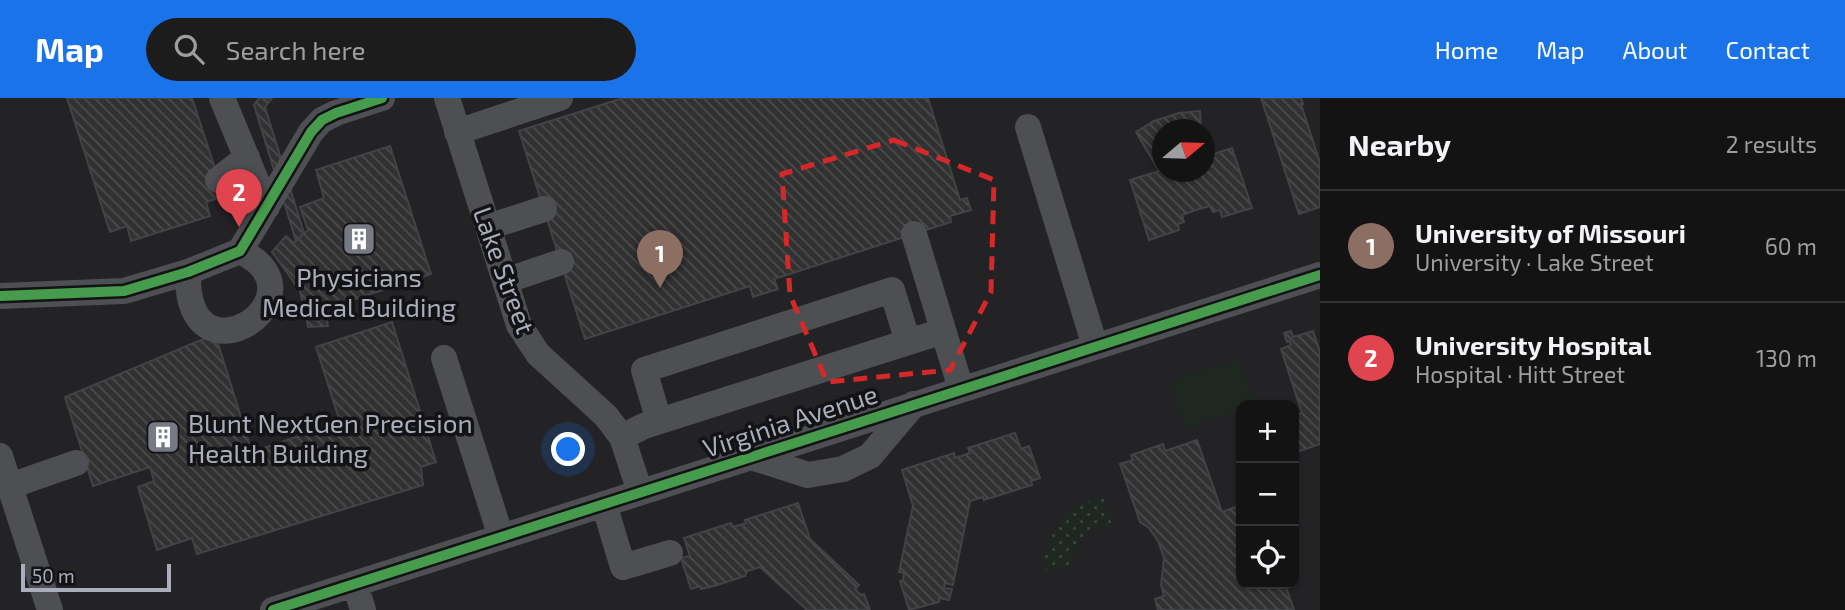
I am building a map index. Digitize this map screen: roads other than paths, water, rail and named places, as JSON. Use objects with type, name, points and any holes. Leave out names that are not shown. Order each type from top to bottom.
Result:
[{"type":"street","points":[[0,296],[124,291],[188,272],[240,251],[311,132],[322,120],[382,98]]},
{"type":"street","name":"Lake Street","points":[[447,98],[519,325],[538,354],[606,416],[622,437],[639,492]]},
{"type":"street","points":[[230,103],[267,207]]},
{"type":"street","points":[[457,132],[565,104]]},
{"type":"street","points":[[1028,127],[1095,346]]},
{"type":"street","points":[[218,180],[247,157]]},
{"type":"street","points":[[488,227],[544,209]]},
{"type":"street","points":[[914,234],[961,389]]},
{"type":"street","points":[[188,272],[188,293],[198,317],[220,330],[234,331],[247,326],[258,318],[265,307],[269,293],[268,279],[254,258],[240,251]]},
{"type":"street","points":[[505,281],[561,262]]},
{"type":"street","name":"Virginia Avenue","points":[[273,610],[1320,275]]},
{"type":"street","points":[[659,421],[643,370],[892,290],[908,342]]},
{"type":"street","points":[[622,437],[659,421],[943,331]]},
{"type":"street","points":[[444,358],[501,537]]},
{"type":"street","points":[[751,457],[808,475],[843,469],[870,456],[914,404]]},
{"type":"street","points":[[0,456],[50,610]]},
{"type":"street","points":[[10,486],[76,463]]},
{"type":"street","points":[[604,504],[623,567],[670,553]]},
{"type":"street","points":[[355,584],[363,610]]},
{"type":"place","name":"University Hospital","points":[[239,227]]},
{"type":"place","name":"Physicians Medical Building","points":[[359,239]]},
{"type":"place","name":"University of Missouri","points":[[660,288]]},
{"type":"place","name":"Blunt NextGen Precision Health Building","points":[[163,437]]}]
